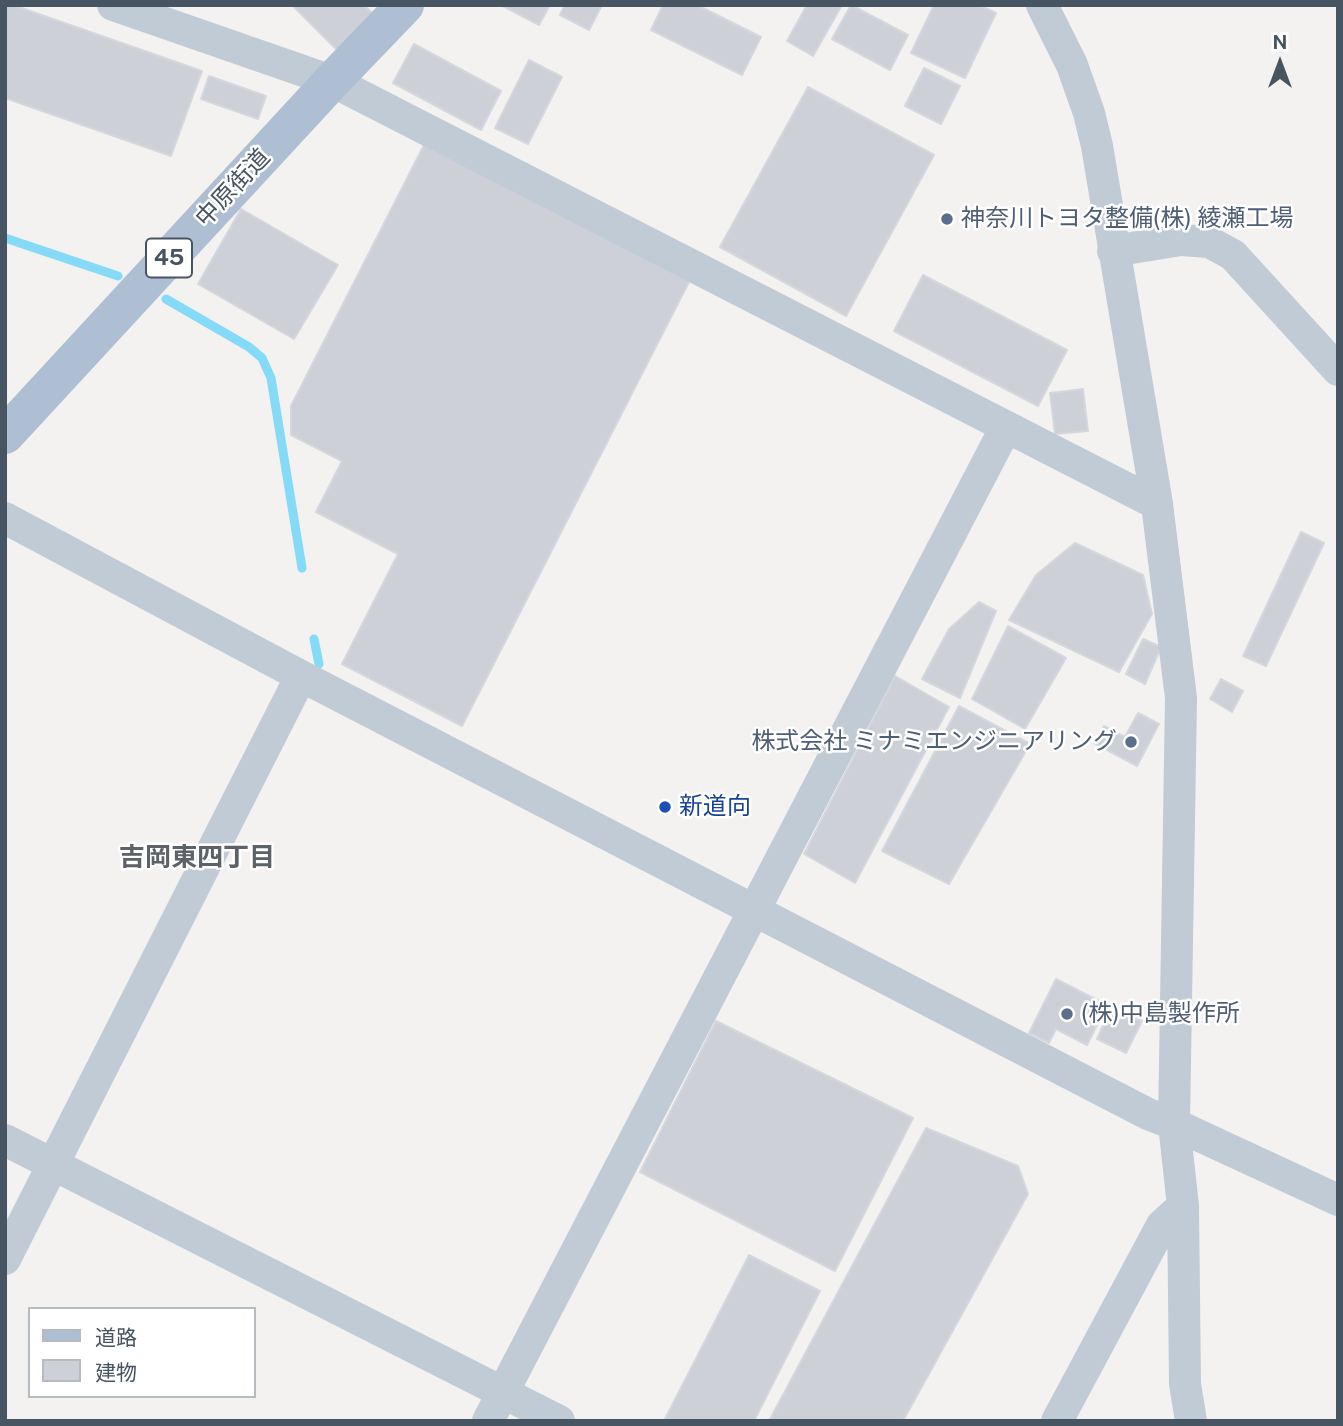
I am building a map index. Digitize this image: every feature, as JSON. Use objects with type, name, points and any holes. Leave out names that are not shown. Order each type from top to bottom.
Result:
[{"type":"main road","name":"中原街道","points":[[5,435],[405,5]]},
{"type":"street","points":[[113,5],[332,81],[1157,504]]},
{"type":"street","points":[[1042,5],[1072,65],[1089,113],[1108,207],[1113,251],[1157,504],[1181,698],[1174,1124],[1183,1206],[1185,1384],[1191,1421]]},
{"type":"street","points":[[1113,251],[1181,240],[1209,242],[1233,256],[1338,370]]},
{"type":"street","points":[[488,1421],[1006,427]]},
{"type":"street","points":[[5,518],[301,676],[1148,1114],[1338,1200]]},
{"type":"street","points":[[5,1259],[301,676]]},
{"type":"street","points":[[5,1140],[559,1421]]},
{"type":"street","points":[[1057,1421],[1162,1225],[1183,1206]]},
{"type":"building","points":[[5,5],[13,5],[202,71],[171,156],[5,98]]},
{"type":"building","points":[[292,5],[364,5],[374,15],[338,51]]},
{"type":"building","points":[[501,5],[550,5],[539,25]]},
{"type":"building","points":[[565,5],[602,5],[589,30],[560,15]]},
{"type":"building","points":[[663,5],[697,5],[761,37],[742,75],[651,30]]},
{"type":"building","points":[[807,5],[842,5],[813,56],[787,41]]},
{"type":"building","points":[[851,5],[908,35],[890,70],[832,39]]},
{"type":"building","points":[[934,5],[979,5],[996,13],[965,78],[911,53]]},
{"type":"building","points":[[414,44],[501,91],[481,130],[393,83]]},
{"type":"building","points":[[529,60],[562,77],[528,144],[495,128]]},
{"type":"building","points":[[924,68],[960,86],[941,124],[905,106]]},
{"type":"building","points":[[209,76],[266,96],[258,119],[201,99]]},
{"type":"building","points":[[808,87],[934,155],[846,316],[720,247]]},
{"type":"building","points":[[424,145],[690,280],[462,726],[342,664],[398,554],[316,512],[342,461],[291,435],[291,406]]},
{"type":"building","points":[[241,209],[338,265],[294,339],[198,284]]},
{"type":"building","points":[[923,275],[1067,350],[1038,406],[894,331]]},
{"type":"building","points":[[1083,389],[1088,431],[1055,434],[1050,393]]},
{"type":"building","points":[[1301,532],[1324,543],[1266,666],[1243,656]]},
{"type":"building","points":[[1075,543],[1143,575],[1152,614],[1119,672],[1009,620],[1036,575]]},
{"type":"building","points":[[979,602],[996,611],[960,698],[922,679],[949,629]]},
{"type":"building","points":[[1008,626],[1066,658],[1025,729],[972,699]]},
{"type":"building","points":[[1143,639],[1161,647],[1145,684],[1126,674]]},
{"type":"building","points":[[895,676],[949,707],[855,883],[804,854]]},
{"type":"building","points":[[1221,679],[1243,691],[1232,712],[1210,699]]},
{"type":"building","points":[[959,706],[1030,744],[949,884],[882,851]]},
{"type":"building","points":[[1138,713],[1159,724],[1137,766],[1094,743],[1104,726],[1125,737]]},
{"type":"building","points":[[1056,979],[1107,1005],[1087,1045],[1056,1029],[1049,1043],[1029,1033]]},
{"type":"building","points":[[1112,1006],[1142,1021],[1126,1053],[1097,1039]]},
{"type":"building","points":[[716,1021],[913,1118],[835,1271],[640,1172]]},
{"type":"building","points":[[926,1128],[1018,1166],[1028,1194],[903,1421],[769,1421]]},
{"type":"building","points":[[749,1255],[820,1291],[754,1421],[668,1421],[665,1419]]},
{"type":"waterway","points":[[5,238],[118,276]]},
{"type":"waterway","points":[[166,299],[249,347],[262,358],[271,378],[302,568]]},
{"type":"waterway","points":[[314,639],[319,664]]},
{"type":"place","name":"神奈川トヨタ整備(株) 綾瀬工場","points":[[947,219]]},
{"type":"place","name":"株式会社 ミナミエンジニアリング","points":[[1131,742]]},
{"type":"place","name":"新道向","points":[[665,807]]},
{"type":"place","name":"(株)中島製作所","points":[[1067,1014]]},
{"type":"district","name":"吉岡東四丁目","points":[[197,858]]}]
